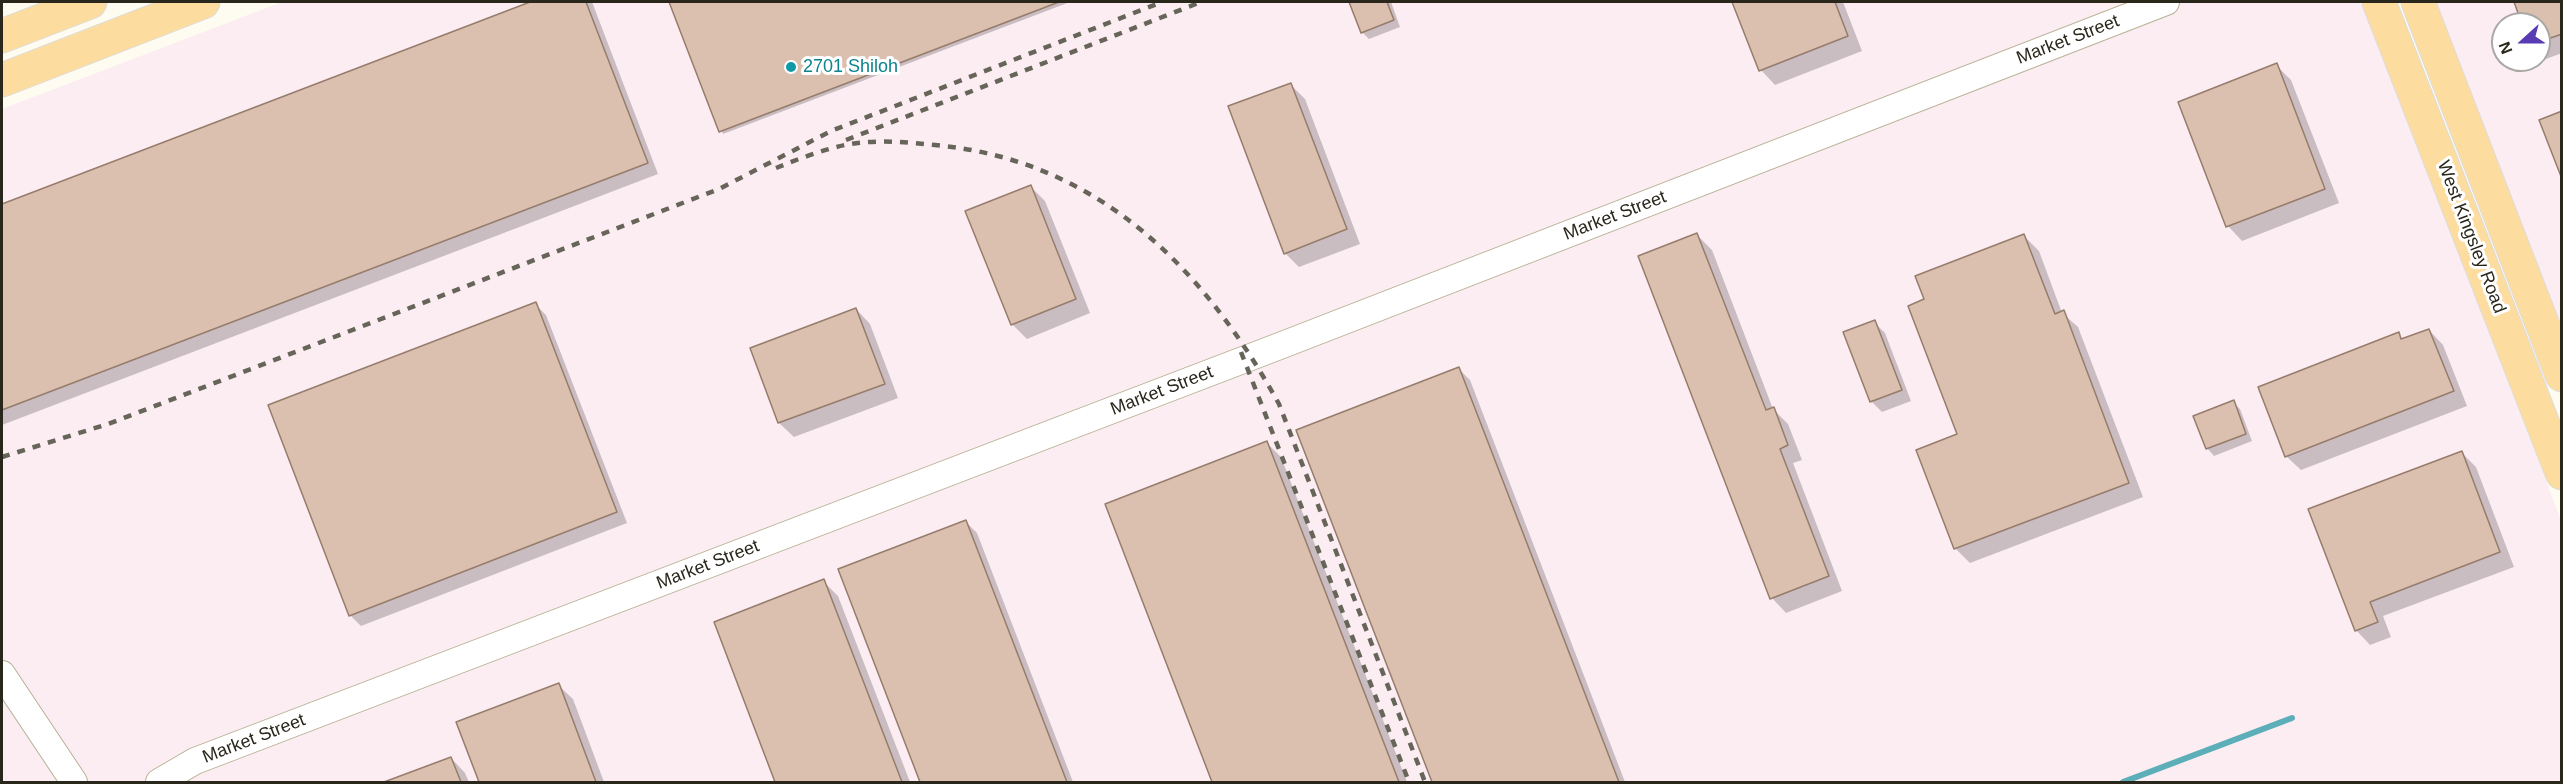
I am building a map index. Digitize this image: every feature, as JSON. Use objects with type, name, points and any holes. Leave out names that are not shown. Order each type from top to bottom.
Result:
[{"type":"main road","points":[[2,36],[90,2]]},
{"type":"main road","points":[[2,80],[203,2]]},
{"type":"main road","name":"West Kingsley Road","points":[[2379,2],[2562,473]]},
{"type":"main road","name":"West Kingsley Road","points":[[2418,2],[2562,375]]},
{"type":"street","name":"Market Street","points":[[159,783],[204,758],[1277,347],[2166,2]]},
{"type":"street","points":[[2,674],[74,783]]},
{"type":"shaded area","points":[[282,2],[2362,2],[2561,520],[2561,782],[2,782],[2,109]]},
{"type":"shaded area","points":[[2429,2],[2561,2],[2561,344]]},
{"type":"building","points":[[530,2],[586,2],[648,163],[2,410],[2,204]]},
{"type":"building","name":"2701 Shiloh","points":[[669,2],[1059,2],[719,132]]},
{"type":"building","points":[[1349,2],[1387,2],[1394,20],[1361,33]]},
{"type":"building","points":[[1732,2],[1835,2],[1848,36],[1759,71]]},
{"type":"building","points":[[2514,2],[2562,2],[2562,34],[2551,38],[2551,12],[2518,12]]},
{"type":"building","points":[[2277,63],[2325,189],[2226,227],[2178,102]]},
{"type":"building","points":[[1291,83],[1347,229],[1284,254],[1228,106]]},
{"type":"building","points":[[2562,111],[2562,179],[2539,120]]},
{"type":"building","points":[[1031,185],[1076,299],[1011,325],[965,211]]},
{"type":"building","points":[[1697,233],[1766,410],[1774,407],[1788,445],[1780,449],[1829,576],[1770,599],[1638,256]]},
{"type":"building","points":[[2024,234],[2055,314],[2064,310],[2129,483],[1954,549],[1916,450],[1957,434],[1908,306],[1924,299],[1915,276]]},
{"type":"building","points":[[536,302],[617,512],[349,616],[268,405]]},
{"type":"building","points":[[856,308],[885,384],[778,423],[750,348]]},
{"type":"building","points":[[1875,320],[1902,390],[1870,402],[1843,332]]},
{"type":"building","points":[[2429,329],[2454,391],[2285,457],[2258,387],[2399,332],[2401,339]]},
{"type":"building","points":[[1459,367],[1619,782],[1432,782],[1296,430]]},
{"type":"building","points":[[2234,400],[2246,434],[2206,449],[2193,416]]},
{"type":"building","points":[[1267,441],[1399,782],[1212,782],[1105,504]]},
{"type":"building","points":[[2462,451],[2500,552],[2370,602],[2378,622],[2355,631],[2308,509]]},
{"type":"building","points":[[966,520],[1067,782],[920,782],[838,569]]},
{"type":"building","points":[[824,579],[902,782],[775,782],[714,622]]},
{"type":"building","points":[[559,683],[596,782],[479,782],[456,722]]},
{"type":"building","points":[[451,757],[461,782],[384,782]]},
{"type":"waterway","points":[[2123,782],[2292,718]]},
{"type":"railway","points":[[2,457],[108,424],[719,189],[831,131],[1162,2]]},
{"type":"railway","points":[[846,140],[1201,2]]},
{"type":"railway","points":[[776,168],[828,149],[868,142],[935,145],[994,155],[1047,173],[1096,198],[1140,229],[1180,266],[1217,308],[1249,354],[1279,404],[1425,782]]},
{"type":"railway","points":[[1241,352],[1409,782]]},
{"type":"place","name":"2701 Shiloh","points":[[791,67]]}]
